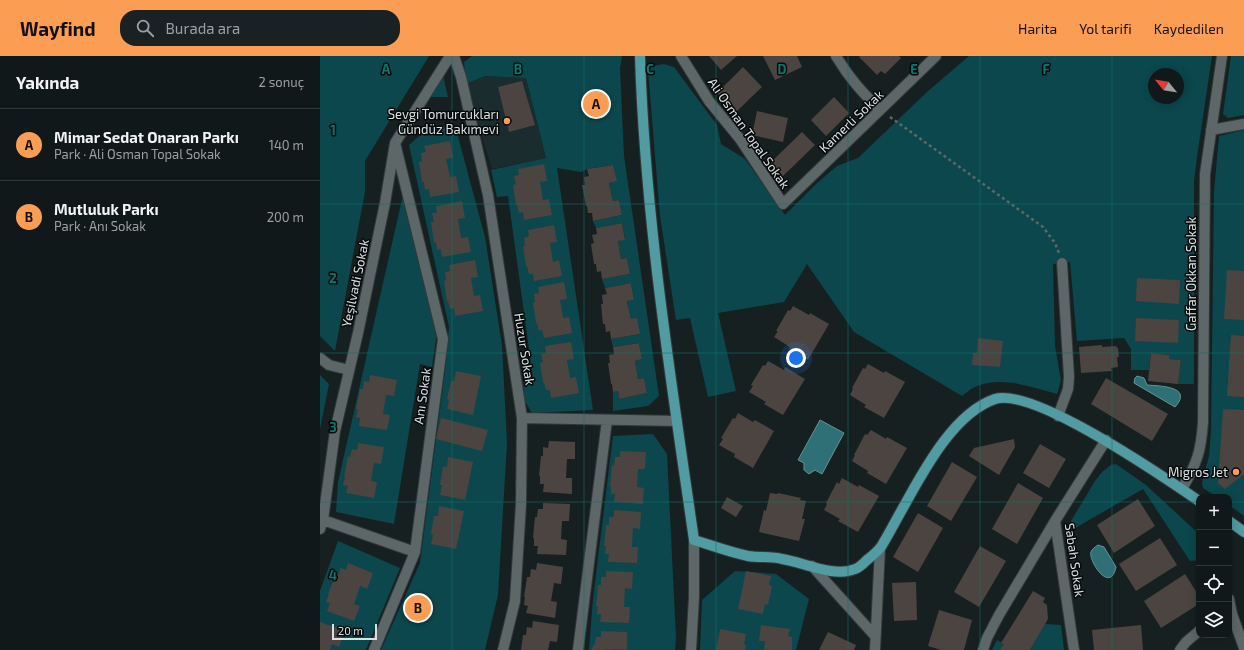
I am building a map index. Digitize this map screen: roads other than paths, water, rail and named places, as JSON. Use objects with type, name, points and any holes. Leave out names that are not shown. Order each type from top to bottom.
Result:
[{"type":"main road","points":[[640,56],[641,102],[654,244],[663,323],[694,540],[749,556],[781,558],[831,571],[845,572],[856,569],[880,548],[912,491],[937,451],[967,416],[980,406],[1005,397],[1034,405],[1106,440],[1196,499]]},
{"type":"main road","points":[[1232,523],[1244,532]]},
{"type":"street","name":"Yeşilvadi Sokak","points":[[321,525],[335,431],[385,203],[395,143],[450,56]]},
{"type":"street","name":"Huzur Sokak","points":[[454,56],[461,77],[488,195],[522,418],[521,504],[515,601],[503,650]]},
{"type":"street","name":"Ali Osman Topal Sokak","points":[[681,56],[709,101],[740,139],[783,204]]},
{"type":"street","points":[[836,56],[856,86],[880,110]]},
{"type":"street","name":"Kamerli Sokak","points":[[783,204],[936,56]]},
{"type":"street","name":"Gaffar Okkan Sokak","points":[[1182,489],[1192,471],[1201,444],[1203,422],[1205,174],[1222,56]]},
{"type":"street","points":[[1211,130],[1244,124]]},
{"type":"street","name":"Anı Sokak","points":[[374,650],[415,552],[443,339],[395,143]]},
{"type":"street","points":[[1058,416],[1068,389],[1069,377],[1062,263]]},
{"type":"street","points":[[320,358],[329,365],[349,370]]},
{"type":"street","points":[[522,418],[677,421]]},
{"type":"street","points":[[578,650],[607,420]]},
{"type":"street","name":"Sabah Sokak","points":[[1074,650],[1055,521],[1106,440]]},
{"type":"street","points":[[983,650],[987,638],[999,615],[1055,521]]},
{"type":"street","points":[[321,525],[415,552]]},
{"type":"street","points":[[691,650],[694,597],[694,540]]},
{"type":"street","points":[[875,650],[880,548]]},
{"type":"street","points":[[812,566],[875,636]]},
{"type":"street","points":[[1232,619],[1244,648]]},
{"type":"street","points":[[1180,650],[1186,642],[1196,634]]},
{"type":"place","name":"Mimar Sedat Onaran Parkı","points":[[596,104]]},
{"type":"place","name":"Sevgi Tomurcukları Gündüz Bakımevi","points":[[507,121]]},
{"type":"place","name":"Migros Jet","points":[[1236,472]]},
{"type":"place","name":"Mutluluk Parkı","points":[[418,608]]}]
